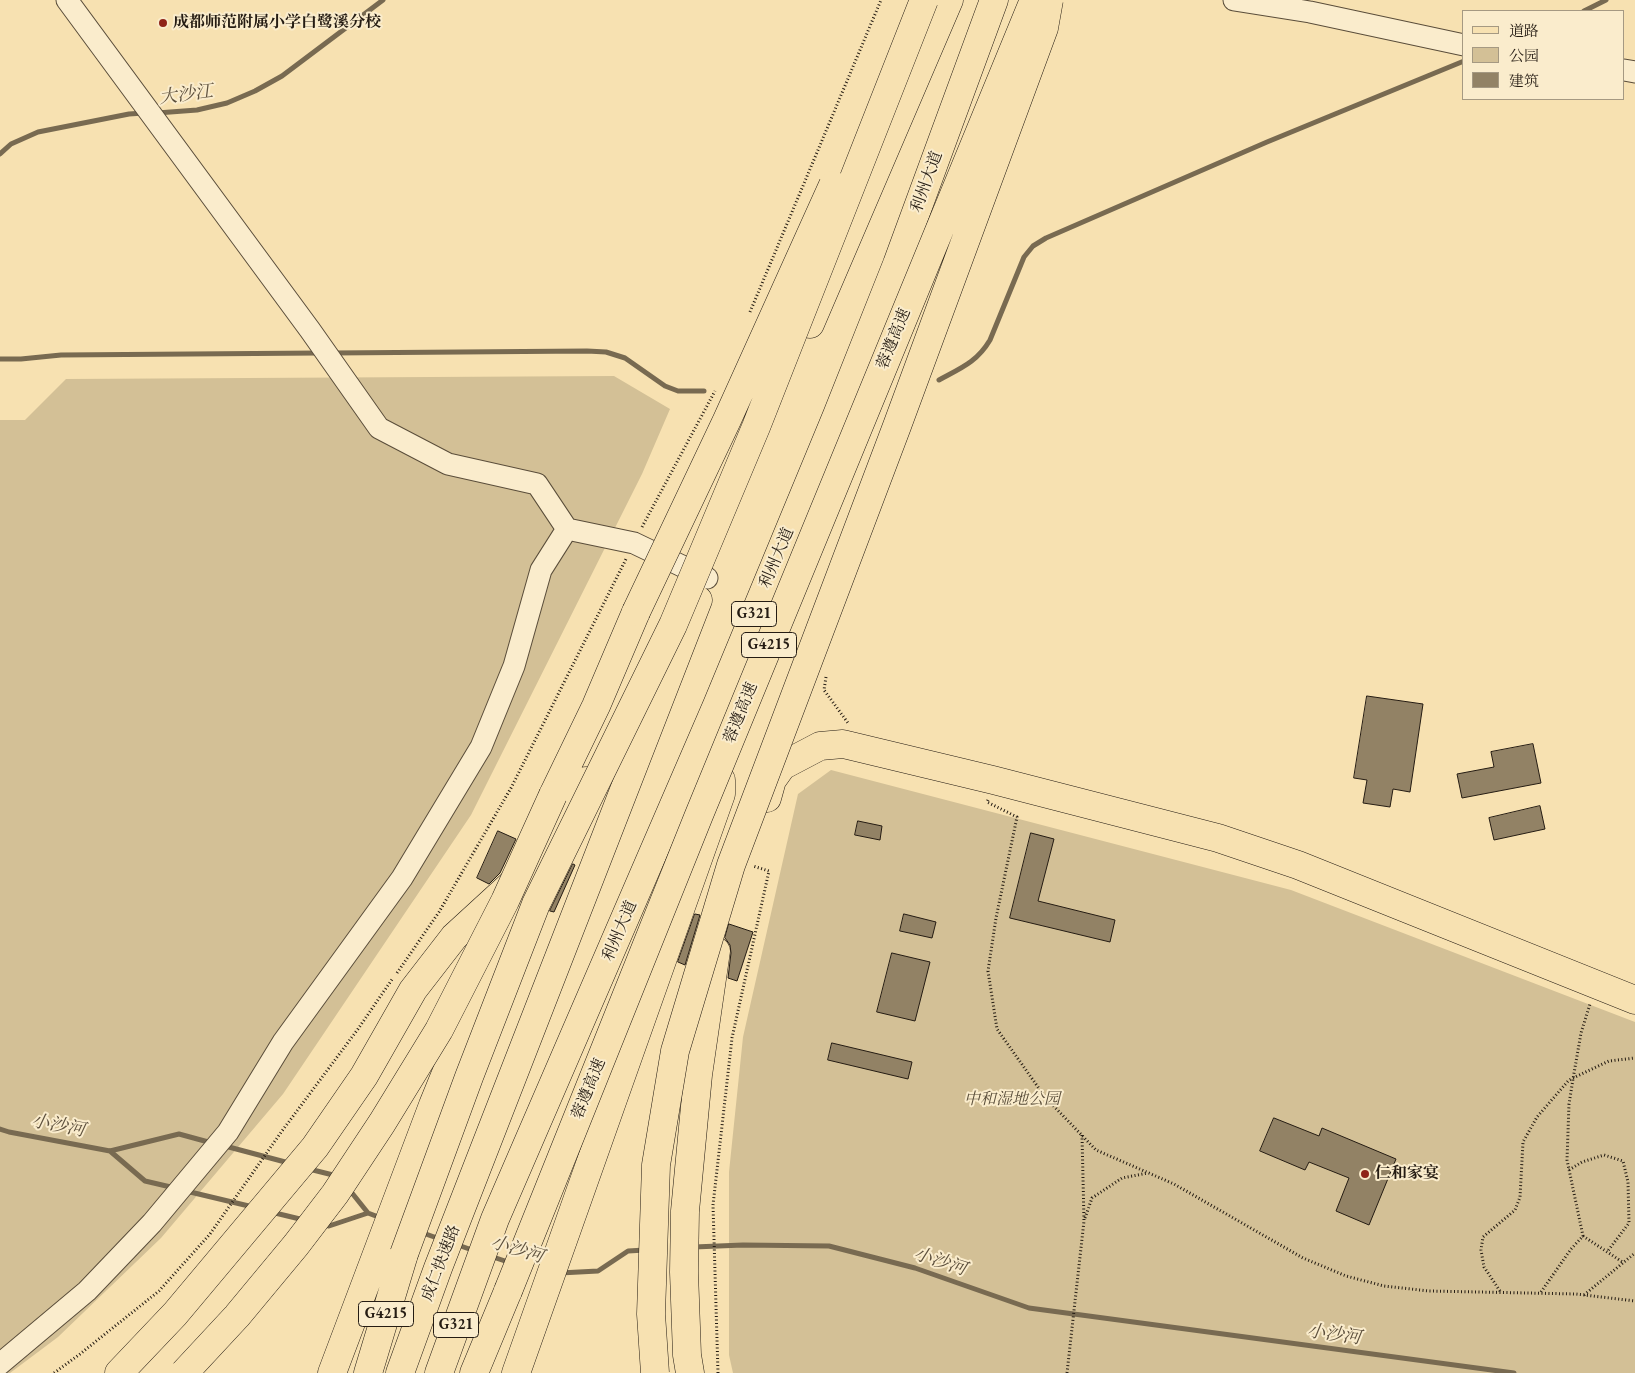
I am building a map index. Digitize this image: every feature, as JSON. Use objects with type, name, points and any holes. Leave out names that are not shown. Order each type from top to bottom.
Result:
[{"type":"main road","name":"G4215","points":[[368,1373],[392,1249],[469,1077],[536,904],[673,625],[760,418],[924,0]]},
{"type":"main road","name":"G321","points":[[688,622],[793,364],[949,0]]},
{"type":"main road","name":"利州大道","points":[[439,1373],[495,1219],[717,705],[837,415],[897,264],[994,0]]},
{"type":"main road","name":"蓉遵高速","points":[[474,1373],[707,796],[1034,0]]},
{"type":"main road","points":[[655,1373],[651,1314],[656,1165],[675,1052],[731,865],[890,445],[1044,28],[1049,0]]},
{"type":"main road","points":[[184,1373],[237,1316],[335,1194],[382,1123],[439,1030],[505,901],[596,706],[636,612],[732,410],[853,140],[914,28]]},
{"type":"main road","points":[[332,1373],[392,1249],[401,1187],[530,867],[688,622]]},
{"type":"main road","name":"成仁快速路","points":[[400,1373],[438,1268],[688,622]]},
{"type":"main road","points":[[717,705],[721,794],[746,863]]},
{"type":"main road","points":[[690,1373],[687,1355],[684,1210],[698,1076],[716,951],[772,780],[782,766],[820,746],[843,744],[1218,838],[1298,865],[1635,1000]]},
{"type":"main road","points":[[516,1373],[721,794]]},
{"type":"main road","points":[[119,1373],[175,1314],[221,1240],[315,1147],[364,1076],[413,990],[454,937],[530,867]]},
{"type":"street","points":[[67,0],[310,330],[379,428],[448,464],[537,484],[567,529],[634,543],[707,578]]},
{"type":"street","points":[[1234,0],[1310,12],[1455,43]]},
{"type":"street","points":[[0,1364],[87,1291],[152,1222],[228,1132],[283,1042],[402,878],[481,747],[514,666],[541,570],[567,529]]},
{"type":"path","points":[[749,316],[881,0]]},
{"type":"path","points":[[54,1373],[221,1240],[282,1131],[358,1029],[439,912],[511,788],[634,543],[717,387]]},
{"type":"path","points":[[827,671],[824,690],[851,728]]},
{"type":"path","points":[[987,802],[1017,817],[996,918],[988,971],[997,1030],[1045,1097],[1096,1150],[1174,1184],[1303,1258],[1346,1276],[1384,1286],[1429,1291],[1584,1295],[1635,1302]]},
{"type":"path","points":[[718,1373],[713,1205],[732,1038],[769,871],[746,863]]},
{"type":"path","points":[[1596,984],[1582,1033],[1573,1079],[1569,1104],[1567,1160],[1583,1236],[1624,1263]]},
{"type":"path","points":[[1500,1292],[1484,1267],[1481,1250],[1483,1237],[1515,1210],[1520,1198],[1524,1142],[1537,1117],[1569,1080],[1609,1061],[1635,1058]]},
{"type":"path","points":[[1067,1373],[1066,1366],[1084,1221],[1082,1135]]},
{"type":"path","points":[[1569,1170],[1582,1162],[1604,1155],[1623,1161],[1628,1182],[1629,1223],[1607,1252]]},
{"type":"path","points":[[1084,1221],[1092,1198],[1122,1178],[1148,1173]]},
{"type":"path","points":[[1541,1293],[1583,1236]]},
{"type":"path","points":[[1584,1295],[1635,1253]]},
{"type":"green space","points":[[614,376],[670,409],[642,474],[471,815],[283,1094],[161,1238],[58,1337],[10,1373],[0,1373],[0,420],[25,420],[66,379]]},
{"type":"green space","name":"中和湿地公园","points":[[831,770],[1291,890],[1635,1022],[1635,1373],[733,1373],[729,1355],[729,1172],[743,1037],[798,794]]},
{"type":"building","points":[[1367,696],[1423,704],[1410,792],[1393,789],[1390,807],[1363,803],[1367,780],[1354,778]]},
{"type":"building","points":[[1533,744],[1541,783],[1462,798],[1457,774],[1494,767],[1491,752]]},
{"type":"building","points":[[1540,806],[1545,829],[1494,840],[1489,818]]},
{"type":"building","points":[[858,821],[882,826],[880,840],[855,835]]},
{"type":"building","points":[[498,831],[516,839],[500,873],[489,884],[477,878]]},
{"type":"building","points":[[1031,833],[1054,839],[1038,901],[1115,920],[1110,942],[1010,918]]},
{"type":"building","points":[[573,864],[575,865],[554,912],[550,911]]},
{"type":"building","points":[[695,914],[700,915],[685,965],[678,962]]},
{"type":"building","points":[[904,914],[936,922],[932,938],[900,931]]},
{"type":"building","points":[[729,924],[753,932],[737,981],[728,978],[731,953],[730,945],[725,938]]},
{"type":"building","points":[[892,953],[930,962],[915,1021],[877,1012]]},
{"type":"building","points":[[832,1043],[912,1062],[908,1079],[828,1060]]},
{"type":"building","name":"仁和家宴","points":[[1274,1118],[1319,1136],[1322,1128],[1396,1159],[1369,1225],[1336,1211],[1349,1178],[1309,1162],[1305,1170],[1260,1151]]},
{"type":"waterway","name":"大沙江","points":[[157,113],[197,110],[227,103],[255,91],[282,76],[383,0]]},
{"type":"waterway","points":[[1586,10],[1606,0]]},
{"type":"waterway","points":[[939,380],[968,364],[985,348],[1024,257],[1033,246],[1046,238],[1267,142],[1462,62]]},
{"type":"waterway","name":"大沙江","points":[[0,154],[11,144],[38,132],[129,114],[144,113]]},
{"type":"waterway","points":[[333,353],[606,352],[625,358],[665,386],[678,391],[704,391]]},
{"type":"waterway","points":[[0,359],[61,355],[319,353]]},
{"type":"waterway","name":"小沙河","points":[[0,1129],[110,1151],[179,1134],[212,1143]]},
{"type":"waterway","name":"小沙河","points":[[225,1146],[289,1163]]},
{"type":"waterway","name":"小沙河","points":[[110,1151],[145,1181],[175,1188]]},
{"type":"waterway","name":"小沙河","points":[[309,1169],[337,1176]]},
{"type":"waterway","name":"小沙河","points":[[348,1188],[368,1213],[381,1218]]},
{"type":"waterway","name":"小沙河","points":[[186,1191],[253,1207]]},
{"type":"waterway","name":"小沙河","points":[[271,1212],[304,1220]]},
{"type":"waterway","name":"小沙河","points":[[322,1224],[329,1226],[368,1213]]},
{"type":"waterway","name":"小沙河","points":[[420,1232],[440,1239]]},
{"type":"waterway","name":"小沙河","points":[[455,1244],[475,1251]]},
{"type":"waterway","name":"小沙河","points":[[694,1247],[743,1245],[829,1246],[915,1268],[1029,1308],[1514,1373]]},
{"type":"waterway","name":"小沙河","points":[[560,1273],[598,1271],[628,1251],[645,1250]]},
{"type":"waterway","name":"小沙河","points":[[490,1256],[511,1263]]},
{"type":"place","name":"成都师范附属小学白鹭溪分校","points":[[163,23]]},
{"type":"place","name":"仁和家宴","points":[[1365,1174]]}]
